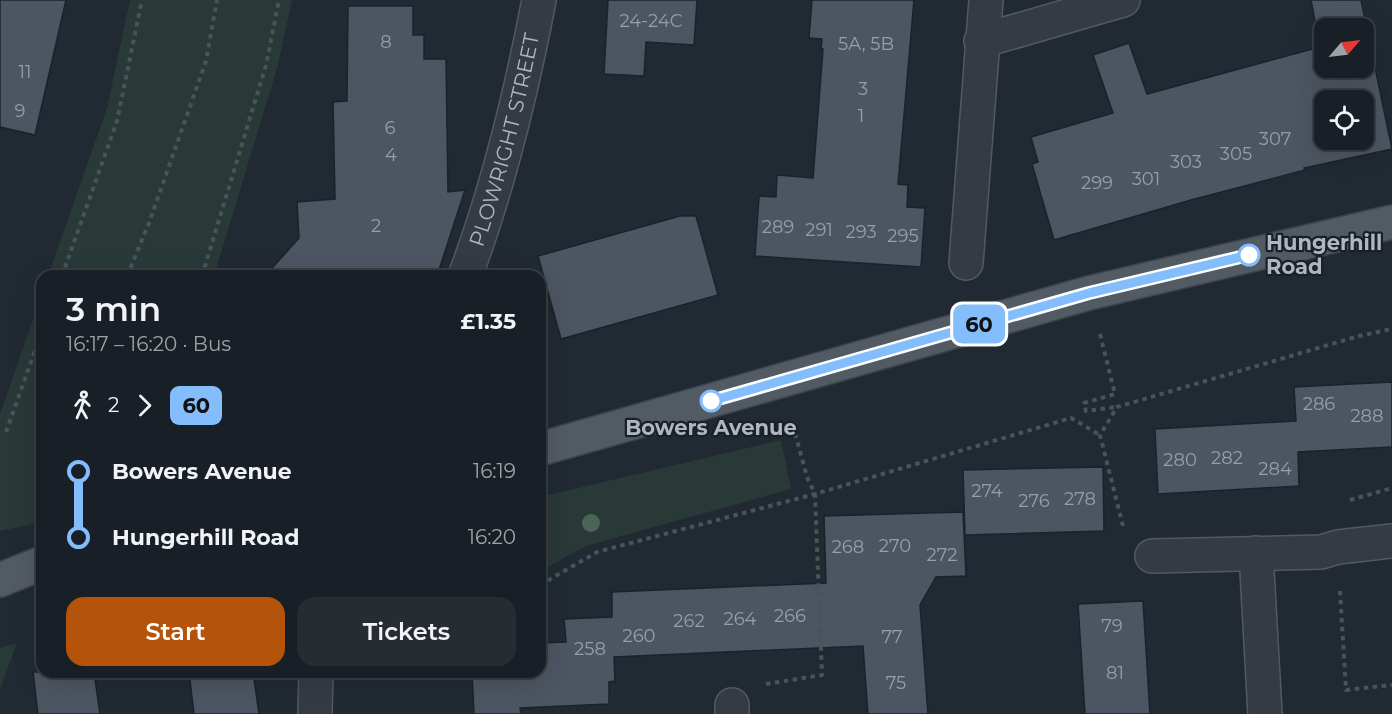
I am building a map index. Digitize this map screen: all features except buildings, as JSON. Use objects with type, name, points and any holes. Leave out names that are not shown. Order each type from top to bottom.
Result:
[{"type":"main road","points":[[546,447],[1089,293],[1392,222]]},
{"type":"main road","points":[[0,580],[36,565]]},
{"type":"street","name":"PLOWRIGHT STREET","points":[[467,270],[498,179],[522,87],[539,0]]},
{"type":"street","points":[[966,263],[981,41],[986,0]]},
{"type":"street","points":[[981,41],[1123,0]]},
{"type":"street","points":[[1152,556],[1330,549],[1392,541]]},
{"type":"street","points":[[1256,553],[1265,714]]},
{"type":"street","points":[[315,714],[316,678]]},
{"type":"path","points":[[64,270],[117,121],[142,0]]},
{"type":"path","points":[[129,270],[206,61],[217,0]]},
{"type":"path","points":[[204,270],[266,65],[279,0]]},
{"type":"path","points":[[1089,293],[1115,394],[1084,403],[1086,411],[1117,407],[1392,328]]},
{"type":"path","points":[[6,432],[36,348]]},
{"type":"path","points":[[1100,435],[1117,407]]},
{"type":"path","points":[[546,582],[597,552],[815,494],[1071,418],[1100,435],[1126,536]]},
{"type":"path","points":[[732,710],[731,689],[822,675],[815,494],[807,477],[799,442]]},
{"type":"path","points":[[1330,549],[1346,690],[1392,685]]},
{"type":"shaded area","points":[[130,0],[292,0],[278,65],[216,270],[50,270],[107,108]]},
{"type":"shaded area","points":[[36,311],[36,523],[0,531],[0,414]]},
{"type":"shaded area","points":[[781,440],[791,489],[586,546],[546,568],[546,496]]},
{"type":"shaded area","points":[[17,643],[0,689],[0,648]]},
{"type":"bus line","name":"60","points":[[711,401],[1089,293],[1249,255]]},
{"type":"place","name":"Hungerhill Road","points":[[1249,255]]},
{"type":"place","name":"Bowers Avenue","points":[[711,401]]}]
